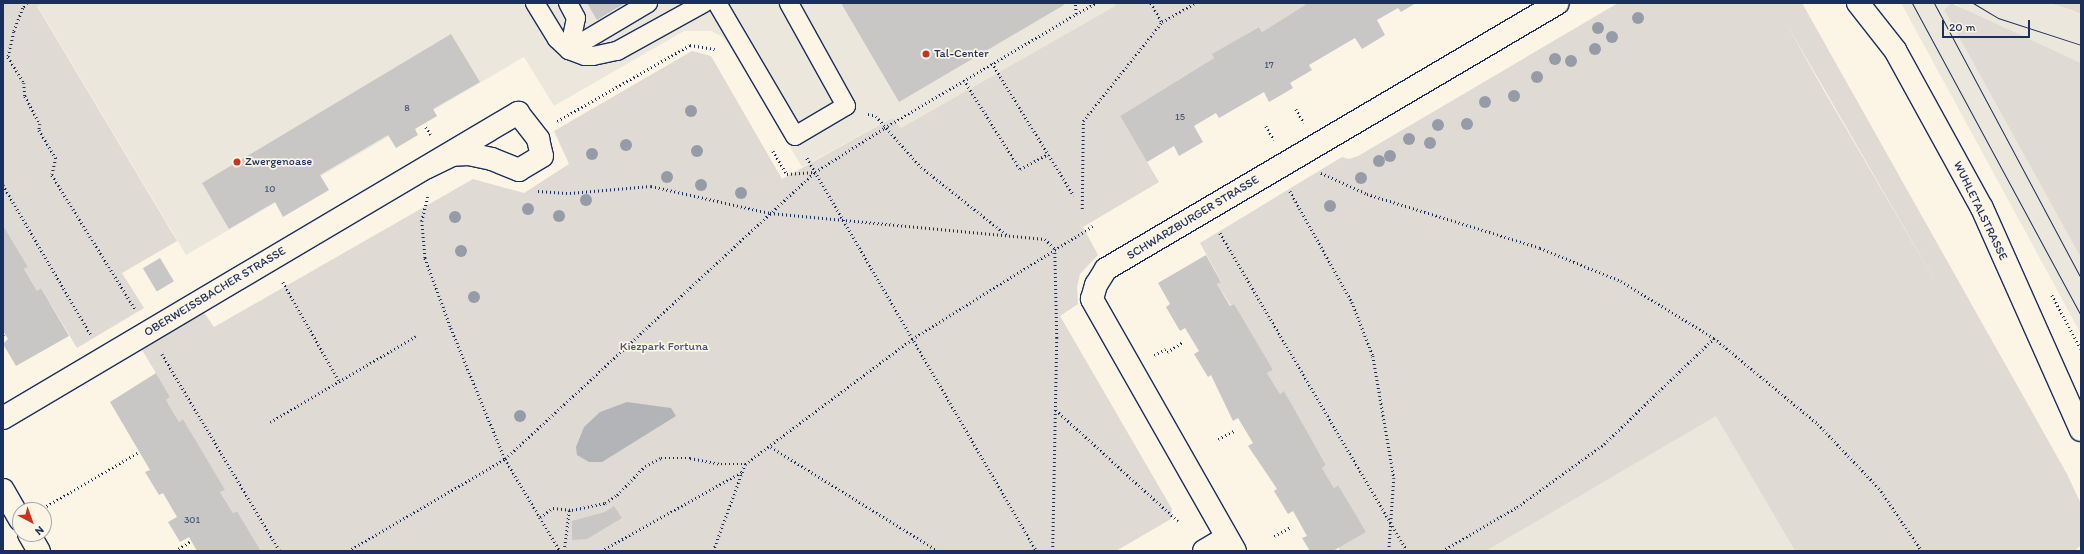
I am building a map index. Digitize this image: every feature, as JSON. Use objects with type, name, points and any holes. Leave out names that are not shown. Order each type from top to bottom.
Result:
[{"type":"street","name":"SCHWARZBURGER STRASSE","points":[[1231,544],[1092,299],[1096,286],[1106,269],[1558,3]]},
{"type":"street","name":"WUHLETALSTRASSE","points":[[1858,3],[1895,50],[1982,208],[2081,430]]},
{"type":"street","name":"OBERWEISSBACHER STRASSE","points":[[3,418],[518,113],[538,139],[542,156],[519,170],[492,159],[470,154],[452,155],[427,167]]},
{"type":"street","points":[[3,490],[12,505]]},
{"type":"street","points":[[34,542],[39,551]]},
{"type":"street","points":[[1204,551],[1231,544]]},
{"type":"lane","points":[[535,3],[557,39],[569,50],[585,56],[617,51],[704,3]]},
{"type":"lane","points":[[568,3],[576,18],[569,50]]},
{"type":"lane","points":[[569,50],[648,3]]},
{"type":"lane","points":[[717,3],[795,136],[846,106],[789,3]]},
{"type":"path","points":[[28,3],[23,8],[14,32],[8,57],[24,83],[24,96],[40,124],[38,130],[56,158],[52,176],[136,311]]},
{"type":"path","points":[[1074,3],[1076,14]]},
{"type":"path","points":[[348,551],[505,459],[815,172],[884,128],[992,63],[1096,3]]},
{"type":"path","points":[[1151,3],[1162,22]]},
{"type":"path","points":[[1082,209],[1083,120],[1162,22],[1195,3]]},
{"type":"path","points":[[551,124],[690,45],[714,48],[718,54]]},
{"type":"path","points":[[992,63],[1074,196]]},
{"type":"path","points":[[964,80],[1020,169],[1048,154]]},
{"type":"path","points":[[884,128],[921,167],[1008,236]]},
{"type":"path","points":[[795,136],[842,220],[1037,551]]},
{"type":"path","points":[[772,148],[787,174],[815,172]]},
{"type":"path","points":[[1306,152],[1316,170],[1367,194],[1540,248],[1621,281],[1714,338],[1818,424],[1879,488],[1922,551]]},
{"type":"path","points":[[1277,168],[1352,302],[1373,356],[1394,478],[1392,525],[1389,551]]},
{"type":"path","points":[[3,185],[92,336]]},
{"type":"path","points":[[531,190],[570,193],[651,186],[770,213],[1045,239],[1055,249],[1056,410],[1053,551]]},
{"type":"path","points":[[1206,210],[1408,551]]},
{"type":"path","points":[[540,517],[553,508],[569,510],[605,503],[617,495],[645,466],[661,458],[690,458],[721,464],[745,464],[771,447],[912,339],[1093,226]]},
{"type":"path","points":[[423,229],[425,258],[451,328],[505,459],[560,551]]},
{"type":"path","points":[[269,260],[339,381]]},
{"type":"path","points":[[270,422],[416,336]]},
{"type":"path","points":[[1442,551],[1517,507],[1604,444],[1714,338]]},
{"type":"path","points":[[1167,352],[1183,342]]},
{"type":"path","points":[[158,347],[280,551]]},
{"type":"path","points":[[1056,410],[1178,521]]},
{"type":"path","points":[[1218,439],[1234,431]]},
{"type":"path","points":[[771,447],[938,551]]},
{"type":"path","points":[[52,502],[139,452]]},
{"type":"path","points":[[713,551],[745,464]]},
{"type":"path","points":[[601,551],[742,472]]},
{"type":"path","points":[[564,551],[569,510]]},
{"type":"path","points":[[1274,536],[1291,527]]},
{"type":"path","points":[[175,551],[191,541]]},
{"type":"shaded area","points":[[41,3],[1114,3],[1115,6],[901,128],[892,118],[802,167],[729,45],[721,36],[711,31],[684,31],[554,106],[524,57],[186,255],[37,5]]},
{"type":"shaded area","points":[[1901,3],[1951,3],[1944,10],[2081,258],[2081,334]]},
{"type":"shaded area","points":[[1955,3],[2049,3],[2081,14],[2081,63],[1974,16]]},
{"type":"shaded area","points":[[627,402],[671,408],[676,416],[602,462],[589,462],[577,455],[576,447],[584,427],[600,412]]},
{"type":"shaded area","points":[[1716,415],[1795,551],[1486,551]]},
{"type":"green space","points":[[3,3],[41,3],[37,6],[177,241],[122,273],[144,308],[77,348],[41,288],[37,291],[24,269],[28,267],[3,225]]},
{"type":"green space","name":"Kiezpark Fortuna","points":[[1114,3],[1304,3],[1305,5],[1262,32],[1259,27],[1213,54],[1214,58],[1120,116],[1159,182],[1083,227],[1098,255],[1080,274],[1077,287],[1078,304],[1060,316],[1172,509],[1171,519],[1116,551],[261,551],[237,511],[233,513],[220,492],[224,490],[183,419],[179,422],[166,400],[170,397],[141,348],[203,311],[214,327],[473,179],[524,193],[569,164],[554,131],[692,51],[711,56],[782,179],[892,118],[901,128],[1115,6]]},
{"type":"green space","points":[[1618,3],[1802,3],[2067,474],[2081,504],[2081,545],[2074,551],[1795,551],[1716,416],[1486,551],[1339,551],[1338,485],[1334,488],[1322,468],[1326,465],[1284,392],[1280,394],[1267,373],[1273,370],[1217,284],[1221,281],[1200,243],[1342,157],[1349,159],[1358,156]],"holes":[[[1785,21],[1942,293],[1823,89]]]},
{"type":"green space","points":[[1951,3],[2081,63],[2081,258],[1944,10]]},
{"type":"green space","points":[[2049,3],[2081,3],[2081,14],[2074,11]]},
{"type":"building","points":[[587,3],[625,3],[597,20]]},
{"type":"building","name":"Tal-Center","points":[[841,3],[1063,3],[1064,5],[899,102]]},
{"type":"building","points":[[1304,3],[1416,3],[1401,12],[1398,8],[1377,20],[1385,35],[1362,49],[1355,38],[1309,65],[1312,70],[1290,83],[1293,88],[1269,102],[1264,92],[1219,118],[1216,113],[1194,126],[1203,142],[1179,156],[1174,146],[1147,162],[1120,116],[1214,58],[1212,54],[1259,27],[1262,32],[1305,5]]},
{"type":"building","points":[[451,34],[480,82],[433,109],[437,116],[415,129],[418,135],[396,148],[388,135],[320,175],[329,190],[283,217],[275,202],[229,229],[202,183]]},
{"type":"building","points":[[3,225],[28,267],[24,269],[37,291],[41,288],[69,336],[16,366],[3,344],[8,339],[3,331]]},
{"type":"building","points":[[1206,255],[1221,282],[1217,284],[1230,306],[1234,304],[1273,370],[1267,373],[1280,394],[1284,391],[1326,465],[1322,468],[1334,488],[1338,485],[1366,532],[1333,551],[1310,551],[1302,538],[1307,536],[1293,511],[1288,514],[1274,491],[1277,489],[1248,446],[1253,443],[1238,418],[1233,421],[1211,375],[1208,377],[1194,354],[1199,351],[1185,328],[1180,331],[1166,307],[1170,304],[1158,283]]},
{"type":"building","points":[[160,258],[174,281],[157,291],[143,268]]},
{"type":"building","points":[[156,373],[170,397],[166,400],[179,422],[183,419],[225,490],[220,492],[233,513],[237,511],[261,551],[197,551],[189,537],[180,542],[168,522],[177,517],[163,493],[159,495],[145,472],[150,470],[110,402]]},
{"type":"building","points":[[614,506],[622,518],[587,539],[572,540],[572,521],[605,512]]},
{"type":"tram line","points":[[1912,3],[2081,316]]},
{"type":"tram line","points":[[1934,3],[2081,278]]},
{"type":"tram line","points":[[1973,3],[1998,18],[2081,45]]},
{"type":"place","name":"Tal-Center","points":[[926,54]]},
{"type":"place","name":"Zwergenoase","points":[[237,162]]}]
